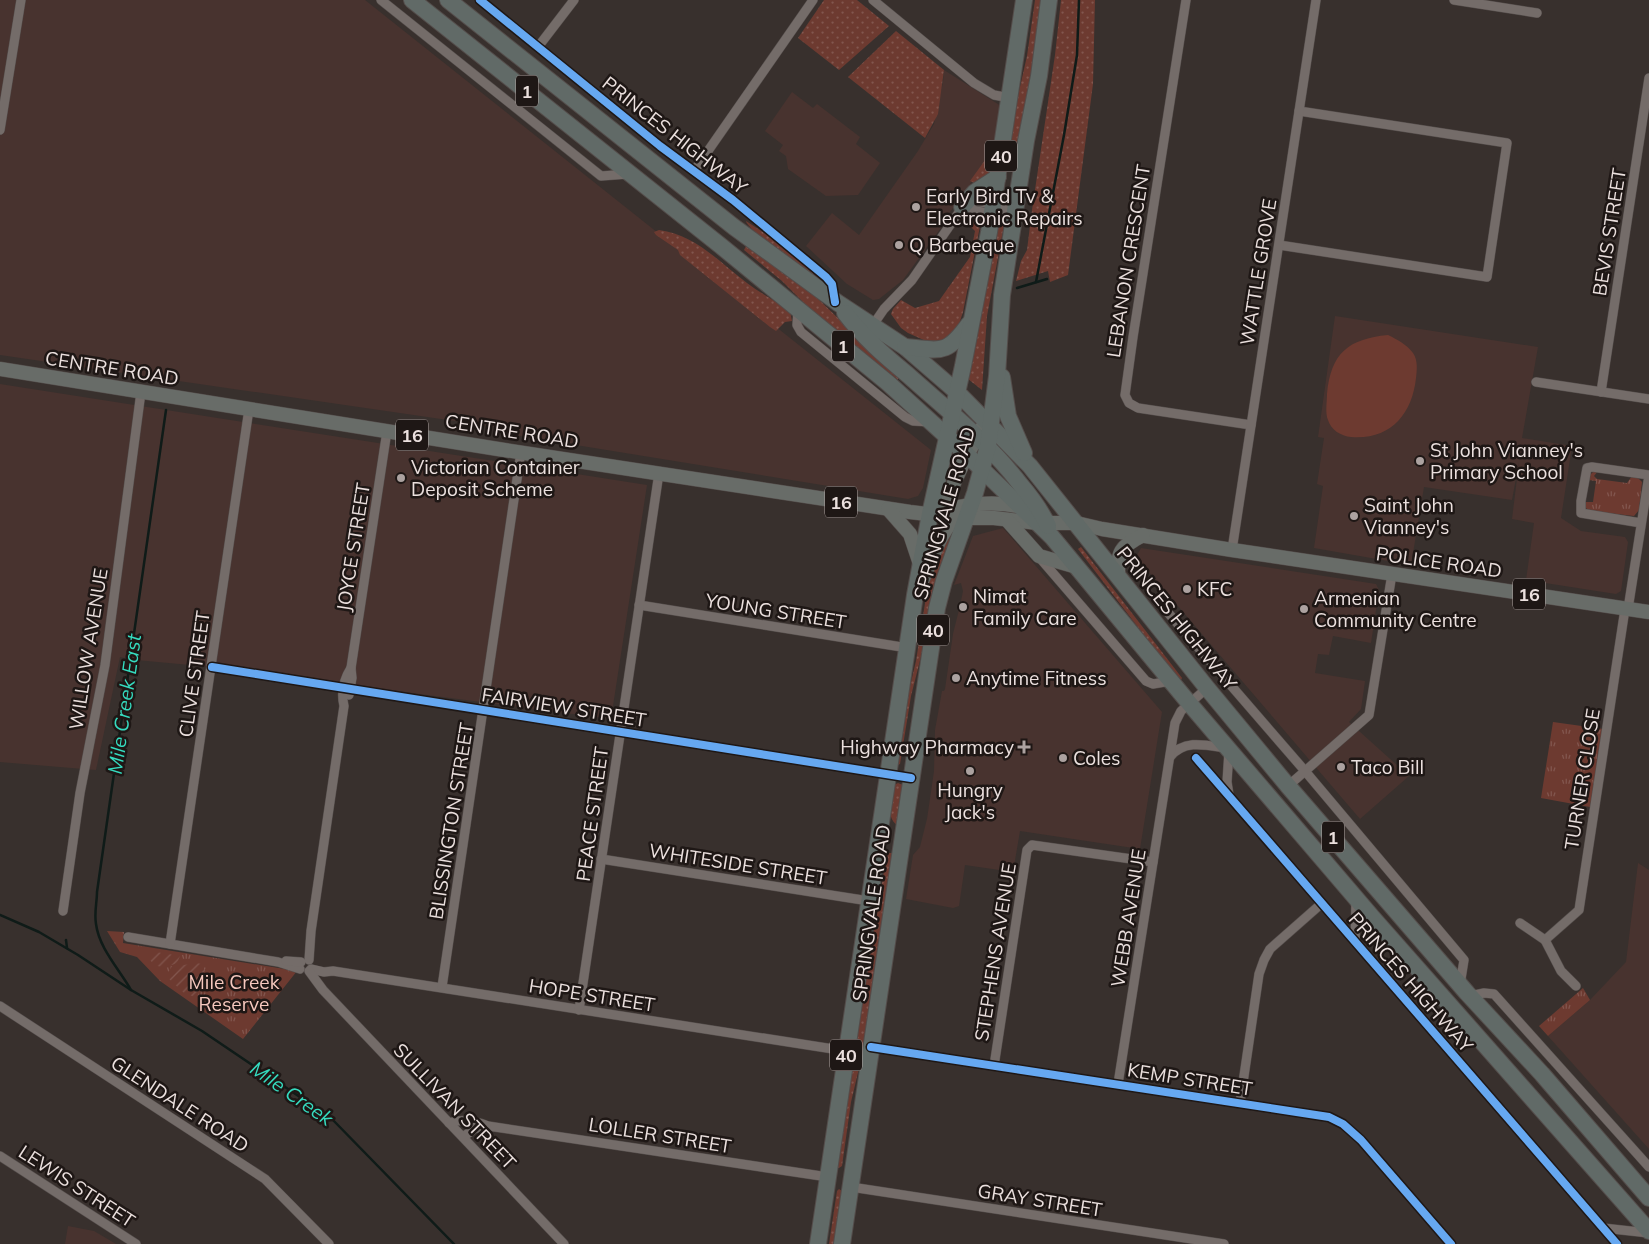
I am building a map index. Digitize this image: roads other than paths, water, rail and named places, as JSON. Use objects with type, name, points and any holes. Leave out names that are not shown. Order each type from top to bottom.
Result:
[{"type":"highway","name":"PRINCES HIGHWAY","points":[[412,0],[798,309],[933,422],[1021,507],[1044,524]]},
{"type":"highway","name":"PRINCES HIGHWAY","points":[[448,0],[679,184],[775,258],[905,347],[990,418],[1288,786],[1465,991],[1542,1074],[1649,1198]]},
{"type":"highway","name":"SPRINGVALE ROAD","points":[[818,1244],[915,595],[993,209],[1024,0]]},
{"type":"highway","name":"SPRINGVALE ROAD","points":[[842,1244],[937,608],[964,514],[982,468],[988,446],[1002,295],[1026,141],[1039,76],[1049,0]]},
{"type":"highway","points":[[958,213],[975,192],[998,177]]},
{"type":"highway","points":[[665,201],[679,184]]},
{"type":"highway","name":"PRINCES HIGHWAY","points":[[837,302],[868,340],[988,446],[1077,567],[1189,703],[1459,1016],[1649,1232]]},
{"type":"highway","points":[[905,347],[933,350],[947,348],[958,340],[972,320]]},
{"type":"highway","points":[[998,352],[1008,416],[1030,466]]},
{"type":"highway","points":[[828,1177],[851,1187]]},
{"type":"main road","name":"CENTRE ROAD","points":[[0,369],[888,509],[930,514],[964,514],[1044,524]]},
{"type":"main road","points":[[930,514],[940,508],[946,501],[967,454],[988,446]]},
{"type":"main road","name":"CENTRE ROAD","points":[[930,514],[964,514],[998,503],[1021,507]]},
{"type":"main road","points":[[888,509],[910,534],[921,565]]},
{"type":"main road","points":[[915,595],[944,533],[964,514]]},
{"type":"main road","points":[[1007,520],[1038,555],[1077,567]]},
{"type":"main road","name":"POLICE ROAD","points":[[1044,524],[1075,523],[1232,550],[1649,612]]},
{"type":"main road","points":[[1118,577],[1118,558],[1122,548],[1143,535]]},
{"type":"street","points":[[0,130],[21,0]]},
{"type":"street","points":[[381,0],[601,176],[631,174]]},
{"type":"street","name":"PRINCES HIGHWAY","points":[[480,0],[733,200],[826,277],[832,284],[837,302]]},
{"type":"street","points":[[538,47],[574,0]]},
{"type":"street","points":[[694,171],[813,0]]},
{"type":"street","points":[[873,0],[974,82],[994,95],[1010,98]]},
{"type":"street","name":"LEBANON CRESCENT","points":[[1186,0],[1125,395],[1129,403],[1138,408],[1251,424]]},
{"type":"street","name":"WATTLE GROVE","points":[[1232,550],[1316,0]]},
{"type":"street","points":[[1454,0],[1537,13]]},
{"type":"street","points":[[421,32],[434,17]]},
{"type":"street","points":[[491,88],[504,73]]},
{"type":"street","name":"BEVIS STREET","points":[[1600,392],[1649,78]]},
{"type":"street","points":[[1278,244],[1487,277],[1507,143],[1299,111]]},
{"type":"street","points":[[873,325],[885,308],[912,280],[966,204],[976,201],[993,209]]},
{"type":"street","points":[[958,213],[971,210],[1016,208]]},
{"type":"street","points":[[1536,382],[1649,399]]},
{"type":"street","name":"WILLOW AVENUE","points":[[63,911],[80,794],[105,665],[141,392]]},
{"type":"street","name":"CLIVE STREET","points":[[170,944],[249,409]]},
{"type":"street","name":"JOYCE STREET","points":[[306,966],[306,944],[311,931],[344,706],[342,699],[347,689],[346,677],[351,668],[387,431]]},
{"type":"street","name":"BLISSINGTON STREET","points":[[442,988],[521,452]]},
{"type":"street","points":[[1641,523],[1581,513],[1586,470],[1589,467],[1649,475]]},
{"type":"street","name":"PEACE STREET","points":[[579,1010],[659,473]]},
{"type":"street","name":"TURNER CLOSE","points":[[1545,940],[1579,910],[1649,475]]},
{"type":"street","points":[[1038,555],[1146,682],[1153,684],[1171,681]]},
{"type":"street","points":[[1288,786],[1362,723],[1371,712],[1392,574]]},
{"type":"street","name":"PRINCES HIGHWAY","points":[[1161,599],[1164,608],[1305,771],[1464,960],[1465,991],[1494,994],[1649,1168]]},
{"type":"street","name":"YOUNG STREET","points":[[639,605],[908,648]]},
{"type":"street","name":"FAIRVIEW STREET","points":[[212,667],[911,778]]},
{"type":"street","name":"WEBB AVENUE","points":[[1118,1084],[1176,720],[1180,712],[1207,688]]},
{"type":"street","points":[[1170,758],[1179,749],[1190,745],[1228,749],[1227,782],[1230,798]]},
{"type":"street","name":"PRINCES HIGHWAY","points":[[1196,758],[1617,1244]]},
{"type":"street","name":"STEPHENS AVENUE","points":[[994,1066],[1027,850],[1032,845],[1153,862]]},
{"type":"street","name":"WHITESIDE STREET","points":[[601,859],[869,901]]},
{"type":"street","name":"PRINCES HIGHWAY","points":[[1355,942],[1356,897]]},
{"type":"street","points":[[1240,1103],[1259,974],[1264,960],[1270,949],[1321,904]]},
{"type":"street","points":[[1520,923],[1545,940],[1562,971],[1576,986]]},
{"type":"street","name":"HOPE STREET","points":[[128,937],[846,1052]]},
{"type":"street","name":"SULLIVAN STREET","points":[[306,966],[323,990],[564,1244]]},
{"type":"street","name":"GLENDALE ROAD","points":[[0,1006],[265,1179],[329,1244]]},
{"type":"street","name":"KEMP STREET","points":[[871,1047],[1329,1117],[1343,1124],[1361,1140],[1452,1244]]},
{"type":"street","points":[[1542,1074],[1556,1063]]},
{"type":"street","name":"LOLLER STREET","points":[[449,1123],[463,1120],[479,1122],[488,1126],[828,1177]]},
{"type":"street","points":[[463,1137],[474,1129],[488,1126]]},
{"type":"street","name":"LEWIS STREET","points":[[0,1156],[136,1244]]},
{"type":"street","name":"GRAY STREET","points":[[851,1187],[1224,1244]]},
{"type":"street","points":[[1603,1228],[1649,1232]]},
{"type":"waterway","points":[[1036,282],[1077,55],[1079,0]]},
{"type":"waterway","points":[[1017,288],[1047,279]]},
{"type":"waterway","name":"Mile Creek East","points":[[131,990],[101,941],[95,912],[166,410]]},
{"type":"waterway","name":"Mile Creek","points":[[0,915],[39,932],[131,990],[202,1031],[331,1118],[454,1244]]},
{"type":"waterway","points":[[66,940],[67,948]]},
{"type":"place","name":"Early Bird Tv & Electronic Repairs","points":[[916,207]]},
{"type":"place","name":"Q Barbeque","points":[[899,245]]},
{"type":"place","name":"St John Vianney's Primary School","points":[[1420,461]]},
{"type":"place","name":"Victorian Container Deposit Scheme","points":[[401,478]]},
{"type":"place","name":"Saint John Vianney's","points":[[1354,516]]},
{"type":"place","name":"KFC","points":[[1187,589]]},
{"type":"place","name":"Nimat Family Care","points":[[963,607]]},
{"type":"place","name":"Armenian Community Centre","points":[[1304,609]]},
{"type":"place","name":"Anytime Fitness","points":[[956,678]]},
{"type":"place","name":"Highway Pharmacy","points":[[1024,747]]},
{"type":"place","name":"Coles","points":[[1063,758]]},
{"type":"place","name":"Taco Bill","points":[[1341,767]]},
{"type":"place","name":"Hungry Jack's","points":[[970,771]]},
{"type":"park label","name":"Mile Creek Reserve","points":[[234,993]]}]
